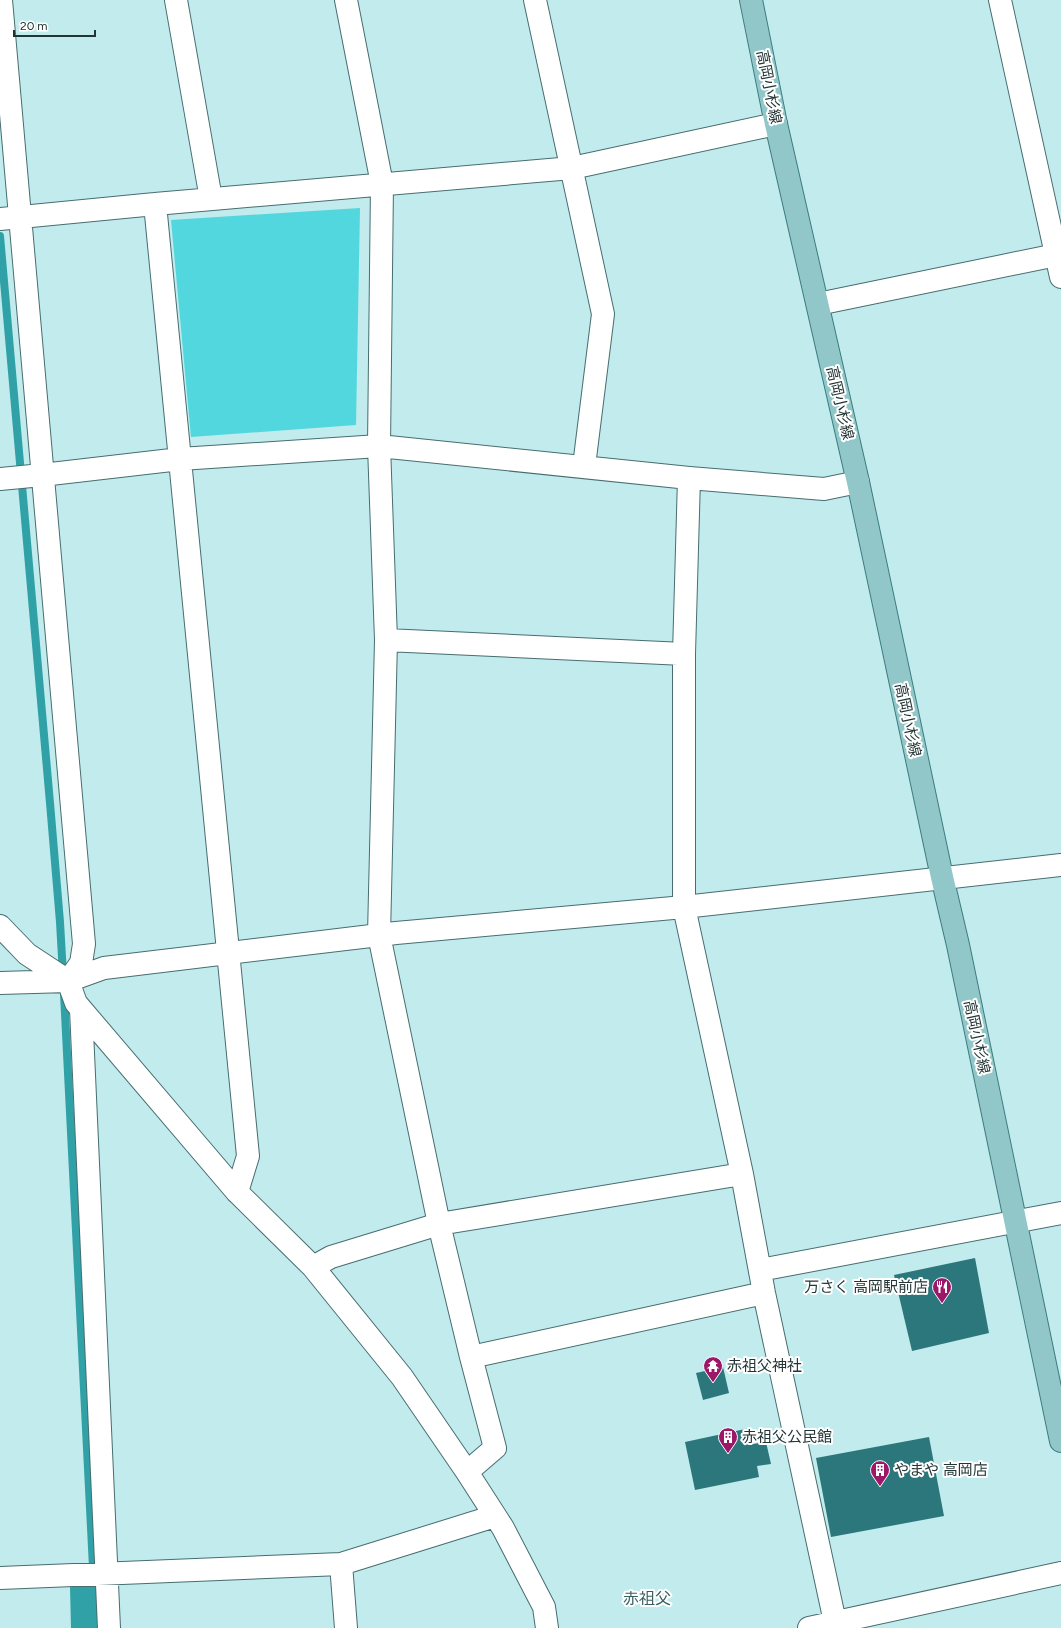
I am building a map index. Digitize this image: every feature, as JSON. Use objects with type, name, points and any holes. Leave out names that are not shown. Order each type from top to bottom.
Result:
[{"type":"main road","name":"高岡小杉線","points":[[752,0],[776,124],[858,482],[942,877],[958,945],[1061,1441]]},
{"type":"street","points":[[1,0],[13,218],[41,475],[84,944],[81,963],[56,977]]},
{"type":"street","points":[[176,0],[211,199]]},
{"type":"street","points":[[346,0],[382,184],[378,446],[386,640],[378,935],[439,1224],[471,1357],[495,1448],[467,1472]]},
{"type":"street","points":[[535,0],[603,314],[584,466]]},
{"type":"street","points":[[1000,0],[1059,254],[1061,277]]},
{"type":"street","points":[[13,218],[155,204],[572,168],[776,124]]},
{"type":"street","points":[[155,204],[248,1156],[237,1192]]},
{"type":"street","points":[[818,304],[1059,254]]},
{"type":"street","points":[[2,478],[180,460],[378,446],[689,478],[824,489],[858,482]]},
{"type":"street","points":[[689,478],[684,654],[684,907],[742,1174],[764,1294],[835,1622]]},
{"type":"street","points":[[386,640],[684,654]]},
{"type":"street","points":[[0,983],[56,977],[104,968],[378,935],[684,907],[942,877],[1061,865]]},
{"type":"street","points":[[0,926],[27,954],[56,977],[81,1009],[237,1192],[313,1268],[402,1377],[495,1516],[544,1607],[547,1628]]},
{"type":"street","points":[[81,1009],[97,1573],[109,1628]]},
{"type":"street","points":[[313,1268],[331,1258],[439,1224],[742,1174]]},
{"type":"street","points":[[760,1270],[1061,1213]]},
{"type":"street","points":[[471,1357],[764,1294]]},
{"type":"street","points":[[0,1578],[341,1564],[495,1516]]},
{"type":"street","points":[[341,1564],[346,1628]]},
{"type":"street","points":[[809,1628],[835,1622],[873,1622],[1061,1573]]},
{"type":"shaded area","points":[[360,208],[356,425],[191,437],[171,220]]},
{"type":"building","name":"万さく 高岡駅前店","points":[[975,1258],[989,1333],[912,1351],[894,1275]]},
{"type":"building","name":"赤祖父神社","points":[[723,1367],[729,1393],[703,1400],[696,1373]]},
{"type":"building","name":"赤祖父公民館","points":[[750,1428],[753,1444],[766,1442],[771,1464],[757,1466],[759,1477],[695,1490],[685,1442]]},
{"type":"building","name":"やまや 高岡店","points":[[929,1437],[944,1516],[831,1537],[816,1458]]},
{"type":"waterway","points":[[0,236],[50,803],[63,975]]},
{"type":"waterway","points":[[64,994],[94,1587]]},
{"type":"waterway","points":[[94,1587],[95,1628]]},
{"type":"place","name":"万さく 高岡駅前店","points":[[942,1304]]},
{"type":"place","name":"赤祖父神社","points":[[713,1383]]},
{"type":"place","name":"赤祖父公民館","points":[[728,1454]]},
{"type":"place","name":"やまや 高岡店","points":[[880,1487]]},
{"type":"district","name":"赤祖父","points":[[647,1598]]}]
